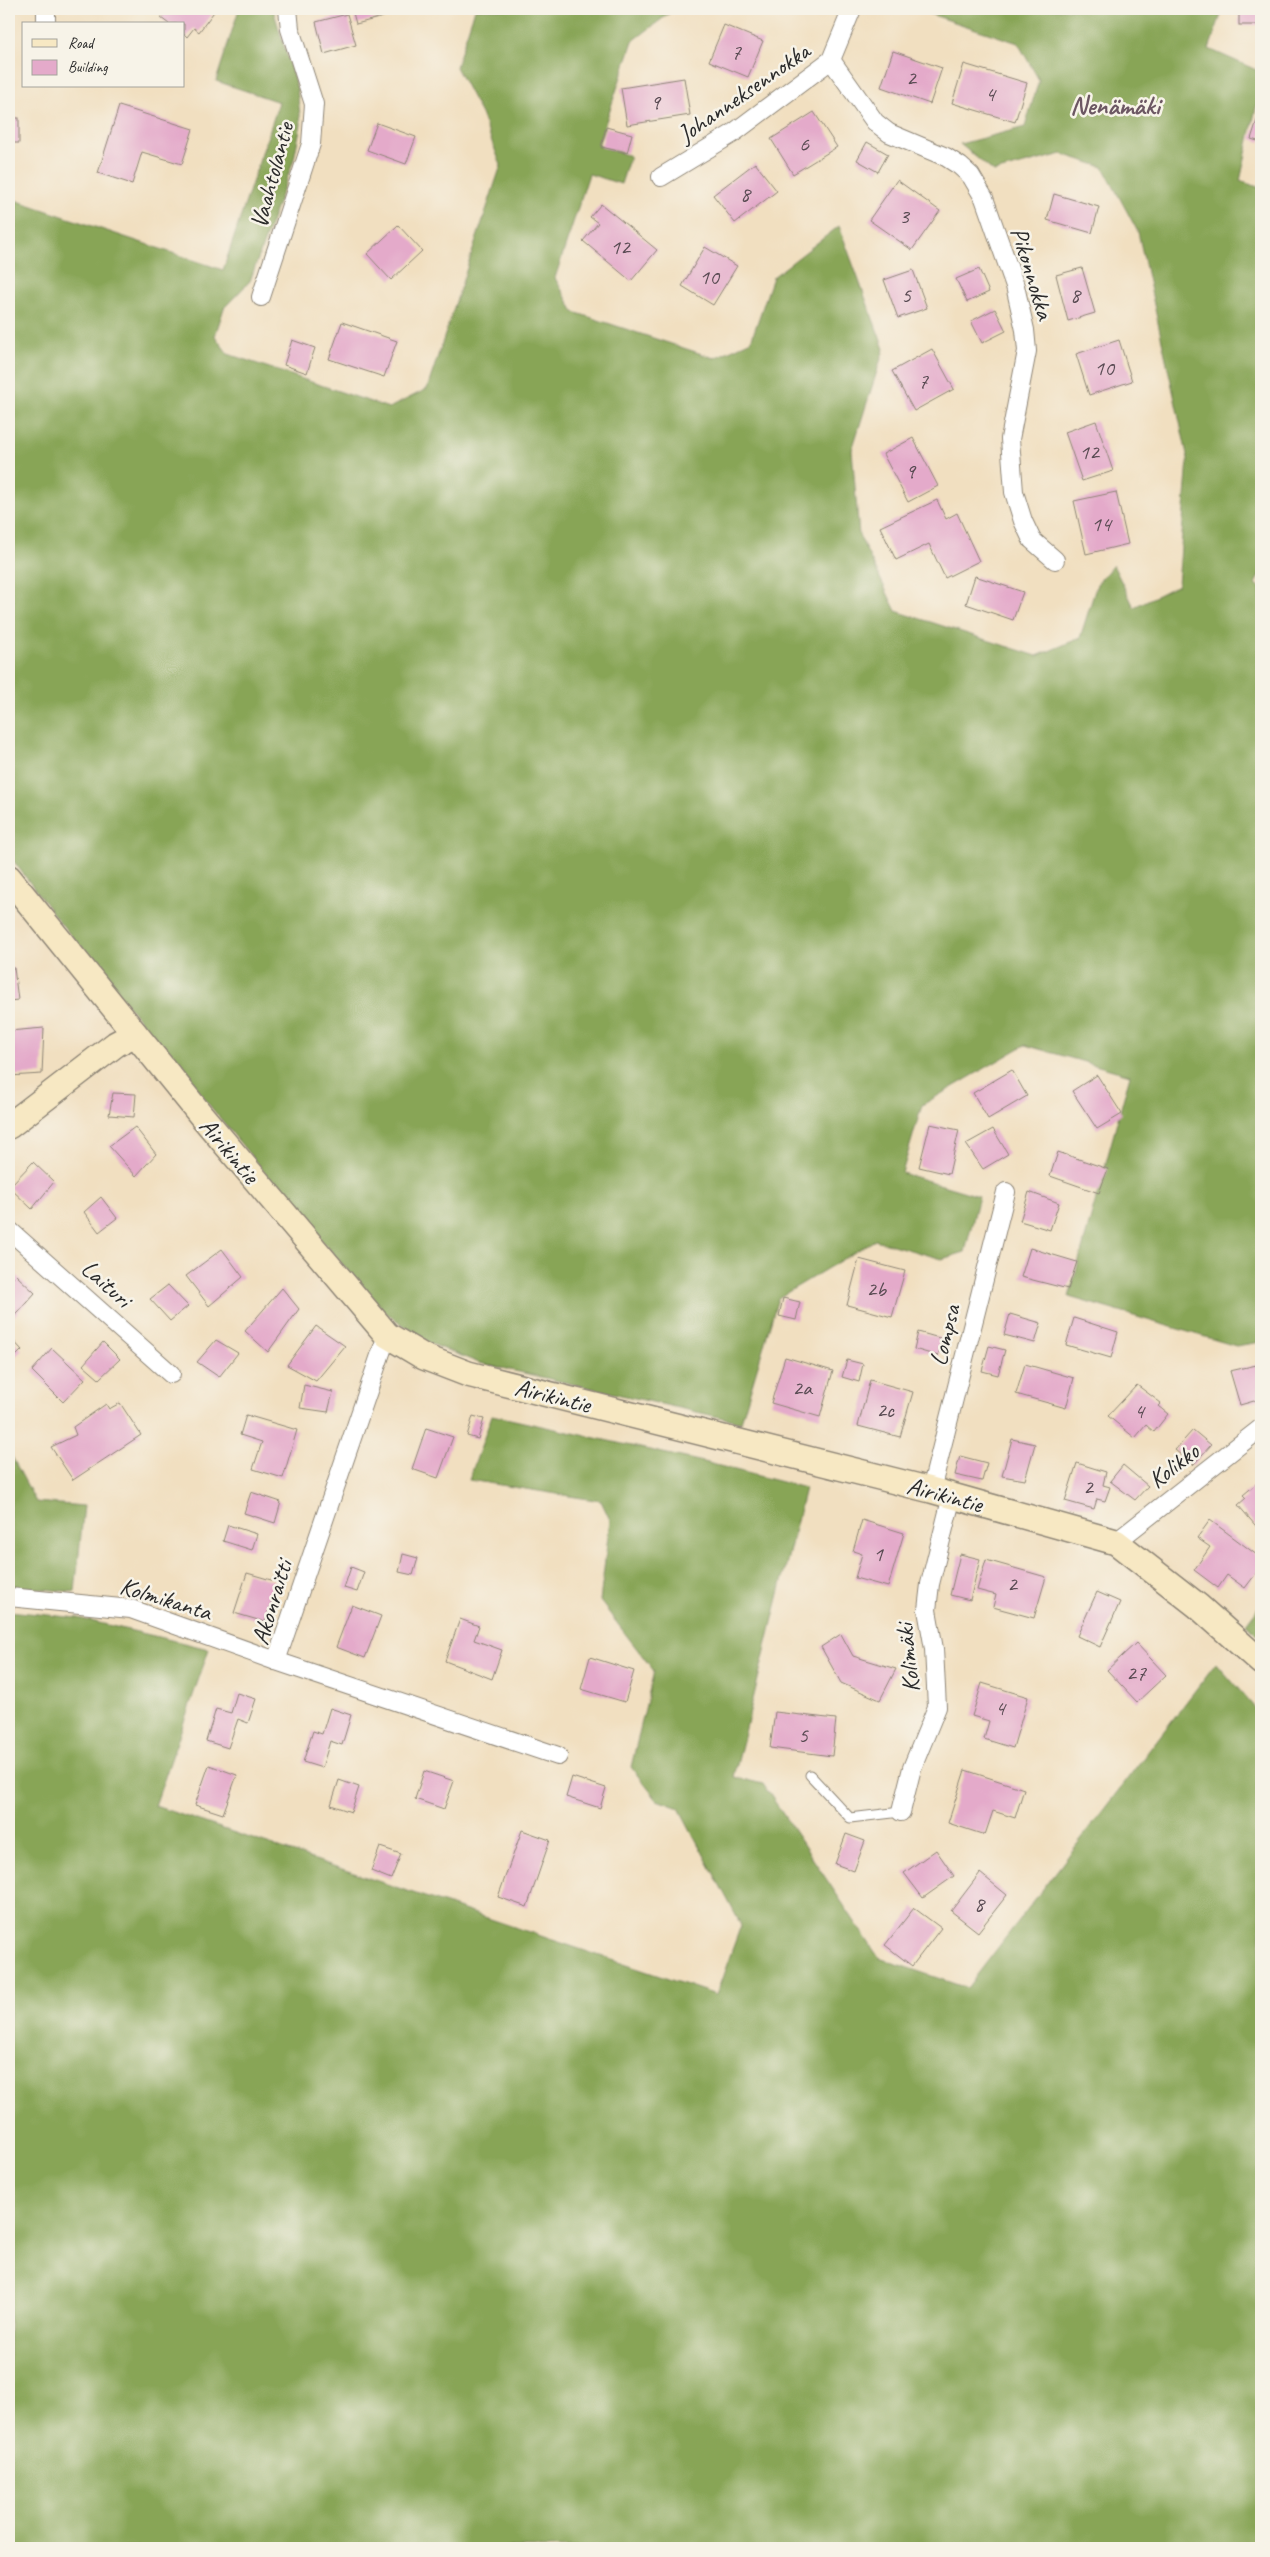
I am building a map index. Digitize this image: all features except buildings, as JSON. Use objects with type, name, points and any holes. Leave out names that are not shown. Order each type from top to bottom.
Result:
[{"type":"street","points":[[46,9],[46,22]]},
{"type":"street","name":"Vaahtolantie","points":[[261,297],[311,144],[314,104],[290,28],[288,9]]},
{"type":"street","name":"Johanneksennokka","points":[[661,177],[732,134],[831,60],[852,9]]},
{"type":"street","name":"Pikonnokka","points":[[831,60],[875,122],[889,134],[946,157],[960,166],[971,176],[984,198],[1015,286],[1026,330],[1027,351],[1010,439],[1014,492],[1023,521],[1032,540],[1055,560]]},
{"type":"street","name":"Airikintie","points":[[9,878],[213,1130],[387,1335],[424,1357],[468,1374],[942,1493],[1116,1542],[1198,1606],[1261,1662]]},
{"type":"street","points":[[9,1126],[116,1044],[136,1034]]},
{"type":"street","name":"Lompsa","points":[[942,1493],[1006,1192]]},
{"type":"street","name":"Laituri","points":[[9,1230],[171,1374]]},
{"type":"street","name":"Akonraitti","points":[[387,1335],[276,1660],[558,1756]]},
{"type":"street","name":"Kolikko","points":[[1116,1542],[1261,1428]]},
{"type":"street","name":"Kolimäki","points":[[901,1812],[912,1768],[937,1707],[934,1649],[927,1610],[942,1493]]},
{"type":"street","name":"Kolmikanta","points":[[9,1597],[130,1609],[276,1660]]},
{"type":"lane","points":[[810,1775],[850,1818],[901,1812]]},
{"type":"green space","points":[[239,9],[273,9],[297,89],[301,124],[294,159],[250,281],[224,308],[215,336],[228,354],[389,408],[427,389],[501,165],[481,114],[456,67],[475,9],[675,9],[633,41],[598,145],[630,156],[621,184],[589,174],[555,278],[574,312],[714,358],[751,341],[773,277],[839,226],[884,349],[852,450],[859,535],[896,611],[1037,656],[1080,638],[1097,584],[1113,565],[1134,607],[1178,585],[1188,459],[1138,232],[1103,167],[1062,154],[994,172],[960,144],[1025,127],[1039,80],[1018,43],[915,9],[1087,9],[1090,11],[1099,9],[1223,9],[1209,49],[1261,72],[1261,85],[1240,181],[1261,188],[1261,572],[1255,584],[1261,588],[1261,1342],[1236,1346],[1069,1297],[1130,1075],[1025,1045],[922,1105],[902,1173],[979,1196],[965,1252],[942,1259],[875,1240],[778,1298],[741,1422],[479,1363],[429,1343],[382,1310],[299,1215],[54,915],[9,855],[9,198],[223,270],[279,102],[216,81]]},
{"type":"green space","points":[[492,1415],[708,1463],[805,1488],[734,1777],[763,1784],[879,1958],[967,1988],[1216,1663],[1261,1715],[1261,2548],[9,2548],[9,1611],[78,1618],[209,1649],[155,1806],[716,1995],[741,1925],[679,1808],[657,1800],[631,1767],[654,1671],[600,1601],[610,1520],[601,1501],[469,1480]]},
{"type":"green space","points":[[9,1451],[36,1502],[84,1506],[75,1592],[9,1586]]},
{"type":"green space","points":[[1261,1604],[1261,1637],[1246,1624]]},
{"type":"district","name":"Nenämäki","points":[[1115,105]]}]
